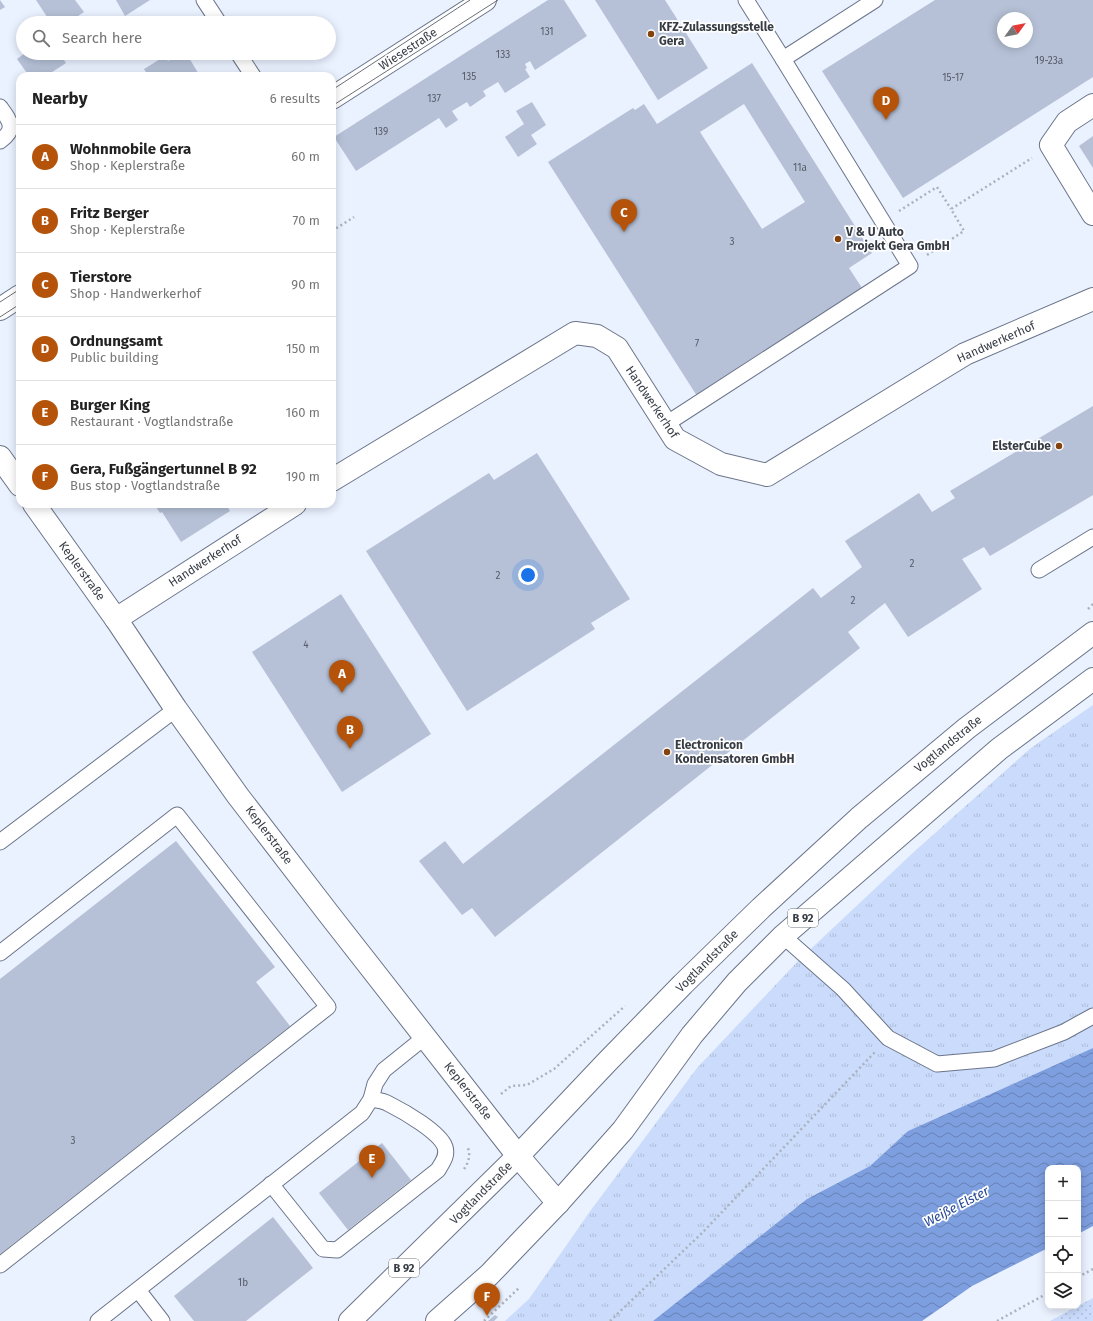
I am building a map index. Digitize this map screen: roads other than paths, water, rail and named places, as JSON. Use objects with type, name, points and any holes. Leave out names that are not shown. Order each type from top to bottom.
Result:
[{"type":"main road","name":"Wiesestraße","points":[[336,95],[484,0]]},
{"type":"main road","points":[[1093,105],[1067,122],[1051,145],[1093,214]]},
{"type":"main road","points":[[0,309],[16,299]]},
{"type":"main road","name":"Handwerkerhof","points":[[336,478],[575,333],[597,336],[617,348],[675,439],[721,464],[767,475],[965,354],[1093,299]]},
{"type":"main road","points":[[0,457],[16,479]]},
{"type":"main road","name":"Keplerstraße","points":[[37,508],[116,619],[176,709],[238,796],[518,1156],[558,1203]]},
{"type":"main road","name":"Handwerkerhof","points":[[116,619],[289,508]]},
{"type":"main road","name":"Vogtlandstraße","points":[[348,1320],[518,1156],[574,1095],[683,984],[761,908],[860,818],[966,728],[1093,633]]},
{"type":"main road","name":"B 92","points":[[437,1321],[489,1275],[558,1203],[623,1130],[692,1035],[737,982],[782,936],[999,749],[1093,679]]},
{"type":"lane","points":[[204,0],[214,16]]},
{"type":"lane","points":[[666,424],[913,271],[746,0]]},
{"type":"lane","points":[[783,59],[875,0]]},
{"type":"lane","points":[[243,60],[250,72]]},
{"type":"lane","points":[[0,107],[10,126],[8,134],[0,141]]},
{"type":"lane","points":[[1039,570],[1093,537]]},
{"type":"lane","points":[[0,842],[176,709]]},
{"type":"lane","points":[[0,953],[177,815],[328,1007],[0,1265]]},
{"type":"lane","points":[[782,936],[843,989],[888,1038],[937,1064],[994,1059],[1064,1032],[1093,1016]]},
{"type":"lane","points":[[98,1321],[362,1113],[371,1099],[374,1084],[384,1070],[425,1037]]},
{"type":"lane","points":[[271,1184],[323,1249],[337,1250],[438,1170],[445,1160],[446,1148],[440,1138],[427,1127],[388,1103],[371,1099]]},
{"type":"lane","points":[[138,1290],[162,1321]]},
{"type":"water","name":"Weiße Elster","points":[[1093,1048],[1093,1226],[1081,1232],[1081,1165],[1045,1165],[1045,1250],[972,1286],[922,1321],[653,1321],[807,1199],[870,1166],[908,1131]]},
{"type":"tram line","points":[[336,87],[470,0]]},
{"type":"tram line","points":[[336,103],[498,0]]},
{"type":"tram line","points":[[0,302],[16,292]]},
{"type":"tram line","points":[[0,317],[16,307]]},
{"type":"place","name":"KFZ-Zulassungsstelle Gera","points":[[651,34]]},
{"type":"place","name":"Ordnungsamt","points":[[886,120]]},
{"type":"place","name":"Tierstore","points":[[624,232]]},
{"type":"place","name":"V & U Auto Projekt Gera GmbH","points":[[838,239]]},
{"type":"place","name":"ElsterCube","points":[[1059,446]]},
{"type":"place","name":"Wohnmobile Gera","points":[[342,693]]},
{"type":"place","name":"Fritz Berger","points":[[350,749]]},
{"type":"place","name":"Electronicon Kondensatoren GmbH","points":[[667,752]]},
{"type":"place","name":"Burger King","points":[[372,1178]]},
{"type":"place","name":"Gera, Fußgängertunnel B 92","points":[[487,1316]]}]
